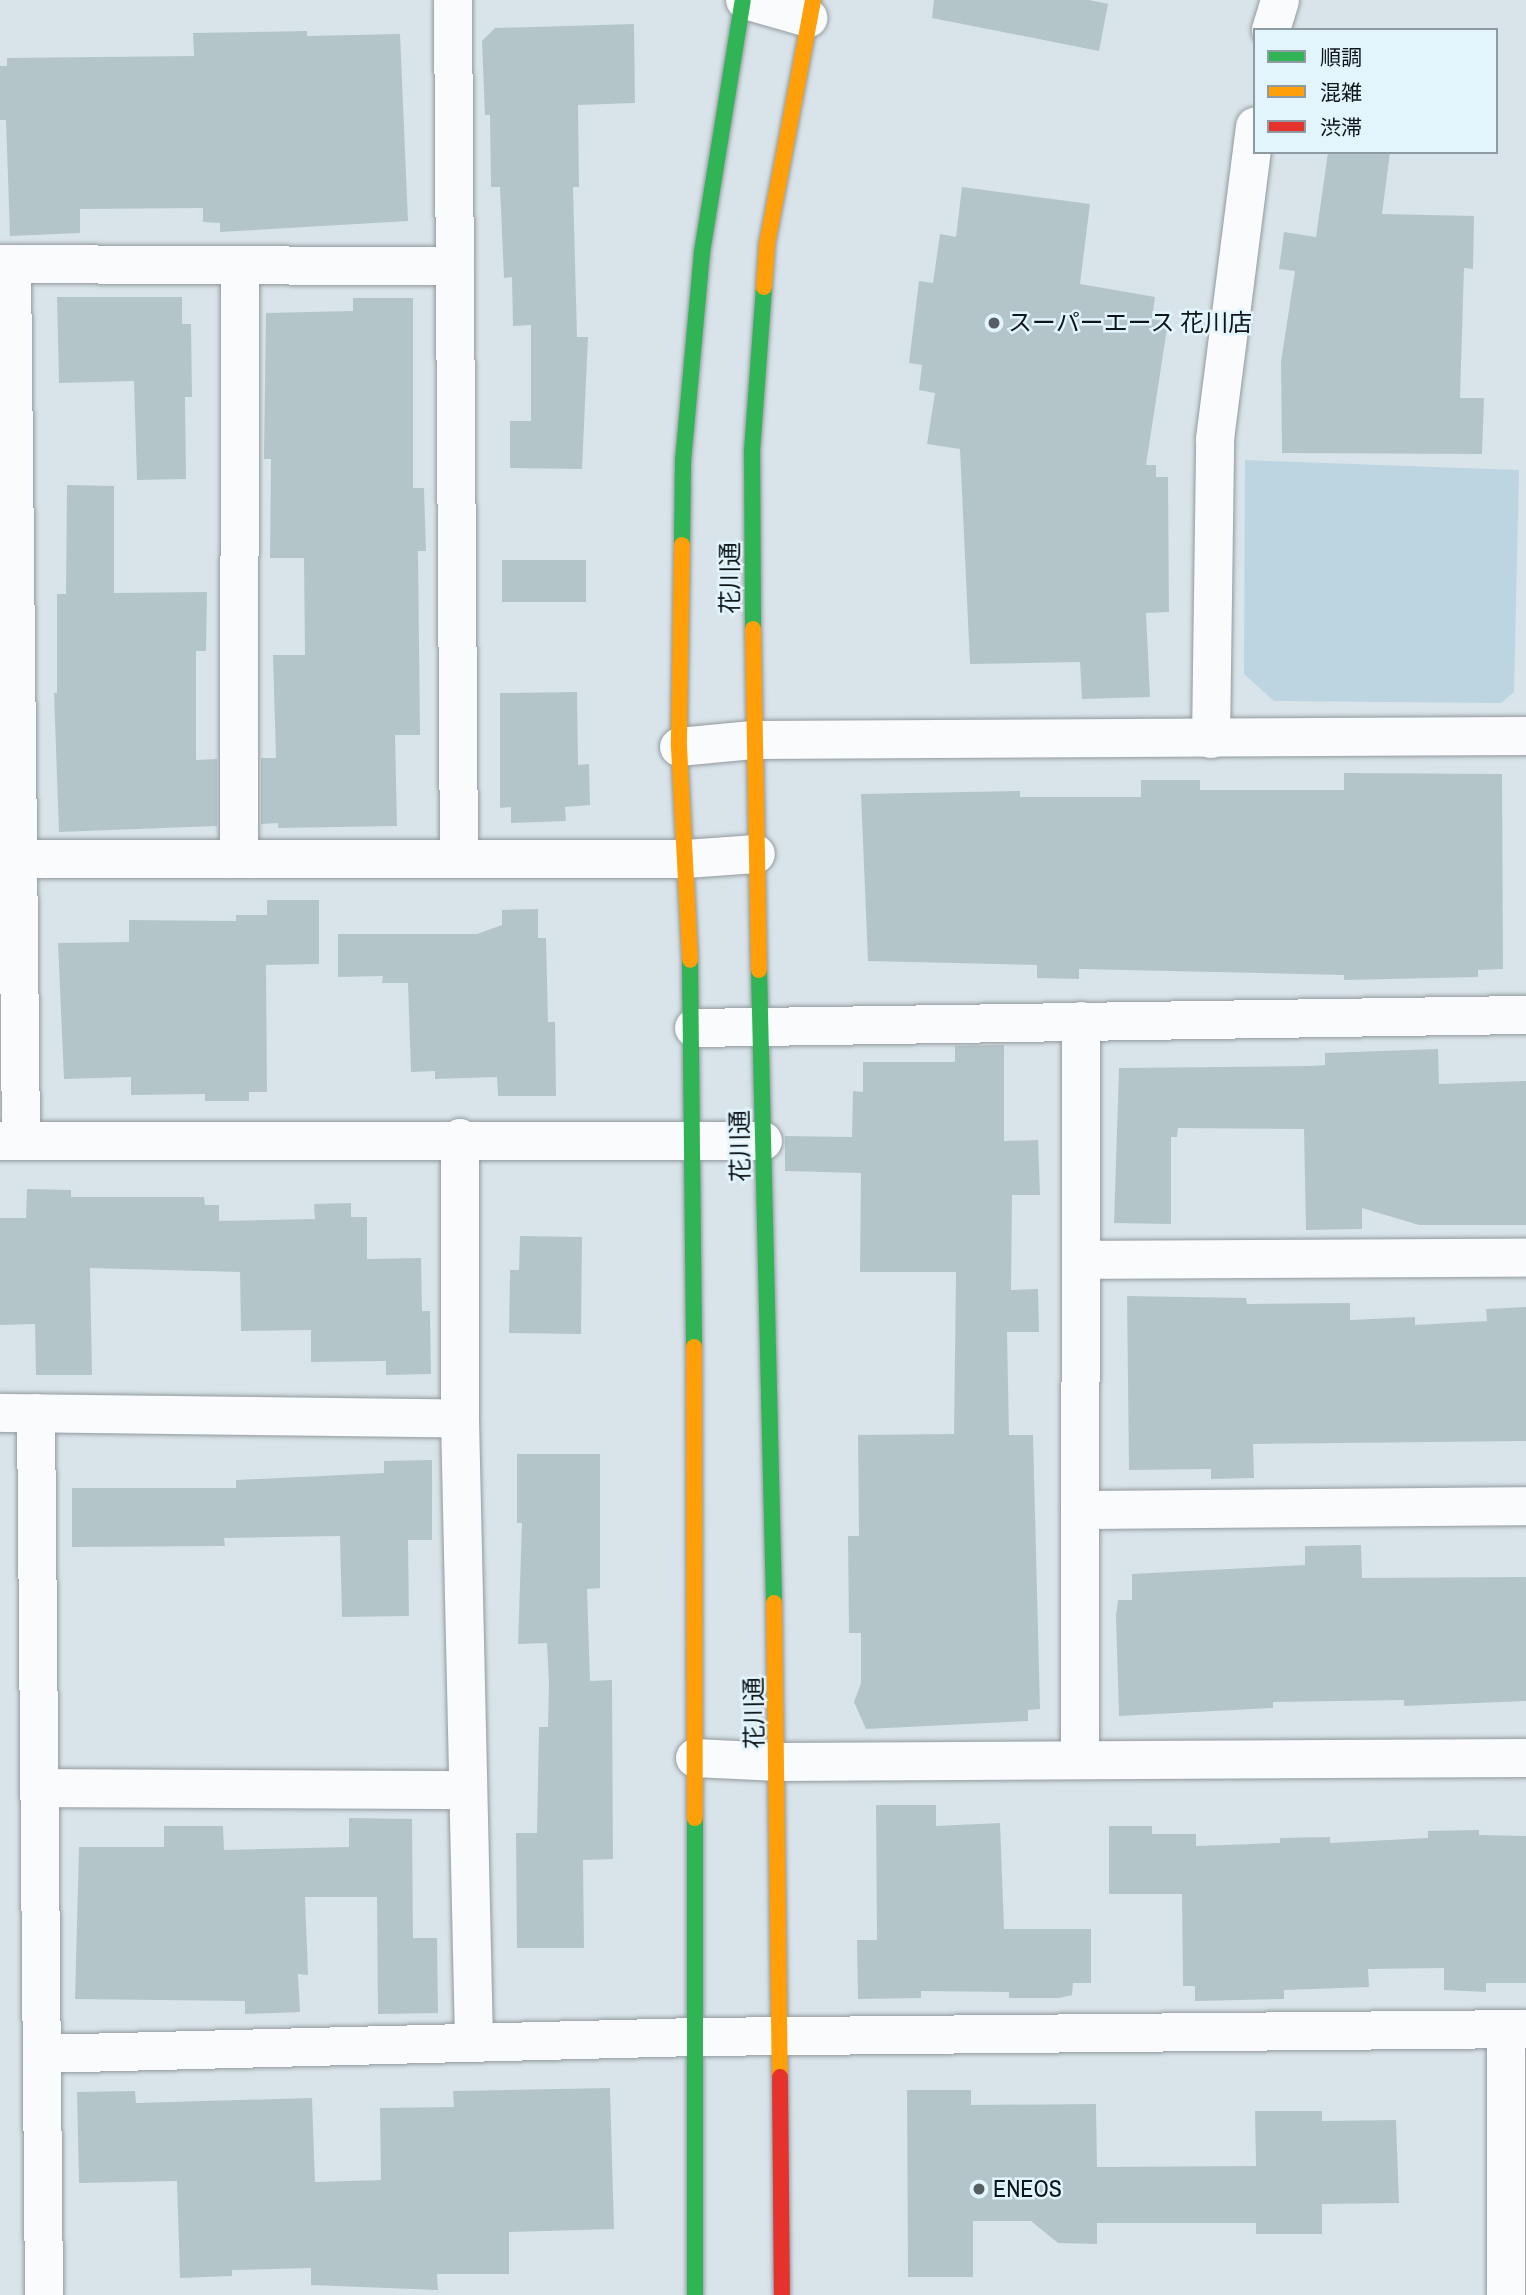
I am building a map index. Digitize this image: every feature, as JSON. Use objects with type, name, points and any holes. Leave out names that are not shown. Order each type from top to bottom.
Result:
[{"type":"street","points":[[453,0],[459,859]]},
{"type":"street","points":[[744,0],[810,9]]},
{"type":"street","name":"花川通","points":[[695,2295],[695,1142],[694,1028],[679,747],[684,448],[702,252],[744,0]]},
{"type":"street","points":[[1272,28],[1280,0]]},
{"type":"street","name":"花川通","points":[[782,2295],[778,1762],[753,740],[752,451],[767,244],[810,9]]},
{"type":"street","points":[[1211,739],[1215,439],[1253,143]]},
{"type":"street","points":[[455,266],[6,264],[18,859],[10,1141],[460,1138],[763,1141]]},
{"type":"street","points":[[239,859],[240,265]]},
{"type":"street","points":[[679,747],[753,740],[1526,736]]},
{"type":"street","points":[[18,859],[686,859],[756,853]]},
{"type":"street","points":[[694,1028],[1526,1015]]},
{"type":"street","points":[[1080,1760],[1082,1021]]},
{"type":"street","points":[[460,1138],[460,1419],[474,2043]]},
{"type":"street","points":[[1081,1260],[1526,1258]]},
{"type":"street","points":[[44,2295],[40,1788],[18,1413],[460,1419]]},
{"type":"street","points":[[1080,1510],[1526,1506]]},
{"type":"street","points":[[695,1758],[778,1762],[1526,1758]]},
{"type":"street","points":[[40,1788],[468,1790]]},
{"type":"street","points":[[42,2054],[695,2037],[1516,2029],[1506,2295]]},
{"type":"shaded area","points":[[1245,460],[1519,470],[1514,692],[1501,703],[1274,701],[1244,674]]},
{"type":"building","points":[[934,0],[1089,0],[1108,4],[1099,51],[932,18]]},
{"type":"building","points":[[634,24],[635,103],[578,105],[579,187],[573,187],[577,337],[588,337],[582,469],[510,468],[510,421],[531,421],[531,325],[513,326],[512,277],[504,278],[500,187],[491,187],[490,115],[485,115],[482,41],[495,28]]},
{"type":"building","points":[[307,31],[307,36],[400,34],[408,221],[220,232],[220,223],[203,222],[203,208],[80,209],[80,233],[10,236],[6,120],[0,120],[0,66],[7,66],[7,58],[194,56],[193,33]]},
{"type":"building","points":[[1328,154],[1390,154],[1382,214],[1474,216],[1473,269],[1464,268],[1460,398],[1484,398],[1482,454],[1282,453],[1281,362],[1295,271],[1279,269],[1284,232],[1316,237]]},
{"type":"building","points":[[962,187],[1090,204],[1080,284],[1155,297],[1152,319],[1168,322],[1146,465],[1156,465],[1156,477],[1168,477],[1169,612],[1146,613],[1150,697],[1082,699],[1080,662],[970,664],[960,449],[927,444],[935,393],[919,390],[922,365],[909,363],[919,281],[933,283],[940,234],[956,237]]},
{"type":"building","points":[[57,297],[182,297],[182,324],[191,324],[192,397],[185,397],[186,479],[137,480],[134,381],[59,383]]},
{"type":"building","points":[[353,298],[413,298],[413,488],[424,488],[426,551],[418,551],[420,735],[395,735],[397,826],[278,828],[278,823],[261,824],[261,758],[276,758],[273,655],[305,655],[304,558],[270,558],[271,459],[264,459],[266,313],[353,311]]},
{"type":"building","points":[[67,485],[114,486],[114,593],[207,592],[206,651],[196,651],[196,760],[217,759],[217,826],[59,832],[54,693],[57,693],[57,594],[66,594]]},
{"type":"building","points":[[502,560],[586,560],[586,602],[502,602]]},
{"type":"building","points":[[577,692],[578,765],[589,764],[590,805],[565,807],[566,821],[511,823],[511,807],[500,808],[500,693]]},
{"type":"building","points":[[1344,773],[1502,774],[1503,969],[1478,970],[1478,977],[1344,980],[1344,975],[1079,969],[1079,979],[1037,978],[1037,965],[868,961],[861,794],[1020,791],[1020,797],[1141,797],[1141,780],[1200,780],[1200,790],[1344,790]]},
{"type":"building","points":[[267,900],[319,900],[319,964],[266,965],[267,1092],[249,1092],[249,1101],[205,1101],[205,1094],[131,1095],[131,1077],[64,1079],[58,943],[129,942],[129,920],[236,921],[236,915],[267,915]]},
{"type":"building","points":[[538,909],[538,938],[546,938],[548,1022],[555,1022],[556,1096],[498,1096],[497,1077],[435,1079],[435,1071],[411,1072],[408,983],[382,983],[383,976],[338,977],[338,934],[477,934],[502,925],[502,910]]},
{"type":"building","points":[[1004,1045],[1004,1141],[1038,1140],[1040,1195],[1012,1195],[1011,1290],[1038,1289],[1039,1332],[1007,1332],[1009,1435],[1033,1435],[1040,1709],[1028,1710],[1028,1721],[866,1729],[854,1702],[861,1683],[861,1633],[849,1633],[848,1536],[859,1536],[858,1435],[954,1434],[956,1272],[860,1272],[861,1173],[785,1171],[785,1136],[852,1137],[853,1091],[863,1092],[863,1062],[955,1062],[955,1046]]},
{"type":"building","points":[[1438,1049],[1439,1084],[1526,1081],[1526,1225],[1419,1225],[1362,1208],[1362,1229],[1306,1230],[1304,1129],[1178,1128],[1177,1137],[1171,1137],[1171,1224],[1114,1223],[1119,1068],[1311,1066],[1325,1065],[1325,1053]]},
{"type":"building","points":[[27,1189],[71,1190],[71,1197],[204,1197],[205,1205],[219,1205],[219,1221],[315,1219],[314,1204],[351,1203],[351,1217],[367,1217],[367,1259],[421,1258],[422,1311],[430,1311],[431,1374],[386,1375],[386,1361],[311,1362],[311,1330],[241,1331],[240,1272],[90,1268],[92,1375],[36,1375],[35,1324],[0,1325],[0,1218],[26,1218]]},
{"type":"building","points":[[520,1236],[582,1237],[581,1334],[509,1333],[510,1270],[519,1270]]},
{"type":"building","points":[[1127,1296],[1246,1298],[1247,1304],[1350,1303],[1350,1320],[1415,1317],[1415,1325],[1487,1321],[1486,1309],[1526,1307],[1526,1441],[1253,1444],[1254,1478],[1211,1479],[1211,1469],[1129,1470]]},
{"type":"building","points":[[517,1454],[600,1454],[600,1588],[587,1589],[590,1681],[612,1680],[613,1859],[583,1860],[584,1948],[517,1948],[516,1833],[537,1833],[539,1727],[548,1727],[549,1684],[547,1643],[518,1644],[522,1523],[517,1523]]},
{"type":"building","points":[[432,1460],[432,1540],[408,1540],[409,1616],[342,1617],[340,1536],[224,1538],[225,1546],[72,1547],[72,1488],[236,1488],[236,1480],[384,1473],[384,1461]]},
{"type":"building","points":[[1361,1545],[1362,1578],[1526,1577],[1526,1701],[1404,1706],[1404,1700],[1273,1702],[1273,1708],[1119,1716],[1116,1616],[1118,1600],[1132,1600],[1132,1574],[1305,1565],[1305,1546]]},
{"type":"building","points":[[876,1805],[936,1805],[936,1826],[1000,1823],[1004,1929],[1091,1929],[1091,1983],[1073,1983],[1072,1995],[1059,1998],[1009,1998],[1009,1992],[921,1991],[921,1998],[858,1999],[857,1940],[877,1940]]},
{"type":"building","points":[[349,1818],[412,1819],[413,1938],[437,1938],[438,2013],[378,2014],[377,1897],[305,1897],[308,1975],[298,1974],[300,2012],[245,2014],[245,2001],[75,1999],[79,1847],[164,1847],[164,1826],[223,1826],[224,1850],[349,1847]]},
{"type":"building","points":[[1109,1826],[1152,1826],[1152,1834],[1196,1834],[1196,1846],[1280,1843],[1280,1838],[1330,1837],[1330,1843],[1428,1838],[1428,1831],[1479,1830],[1479,1835],[1526,1836],[1526,1983],[1486,1983],[1486,1992],[1444,1990],[1444,1968],[1368,1969],[1369,1987],[1284,1990],[1284,1999],[1195,2001],[1195,1986],[1183,1986],[1182,1894],[1109,1894]]},
{"type":"building","points":[[610,2088],[614,2229],[509,2232],[509,2274],[437,2274],[438,2290],[311,2285],[311,2268],[232,2270],[232,2276],[180,2278],[177,2181],[79,2183],[77,2092],[135,2091],[136,2103],[312,2098],[315,2182],[381,2180],[380,2108],[454,2107],[453,2091]]},
{"type":"building","points":[[907,2090],[971,2090],[971,2105],[1096,2104],[1097,2167],[1256,2166],[1255,2111],[1322,2111],[1322,2121],[1396,2120],[1399,2203],[1322,2204],[1322,2234],[1256,2234],[1256,2223],[1097,2223],[1097,2244],[1058,2243],[1031,2221],[973,2221],[973,2277],[908,2277]]},
{"type":"traffic: fast","points":[[682,545],[683,461],[702,252],[743,0]]},
{"type":"traffic: fast","points":[[753,629],[752,451],[764,287]]},
{"type":"traffic: fast","points":[[690,960],[694,1347]]},
{"type":"traffic: fast","points":[[759,970],[774,1603]]},
{"type":"traffic: fast","points":[[695,1818],[695,2295]]},
{"type":"traffic: slow","points":[[764,287],[767,244],[813,0]]},
{"type":"traffic: slow","points":[[682,545],[679,747],[690,960]]},
{"type":"traffic: slow","points":[[753,629],[759,970]]},
{"type":"traffic: slow","points":[[694,1347],[695,1818]]},
{"type":"traffic: slow","points":[[774,1603],[780,2077]]},
{"type":"traffic: jam","points":[[780,2077],[782,2295]]},
{"type":"place","name":"スーパーエース 花川店","points":[[994,323]]},
{"type":"place","name":"ENEOS","points":[[979,2189]]}]
